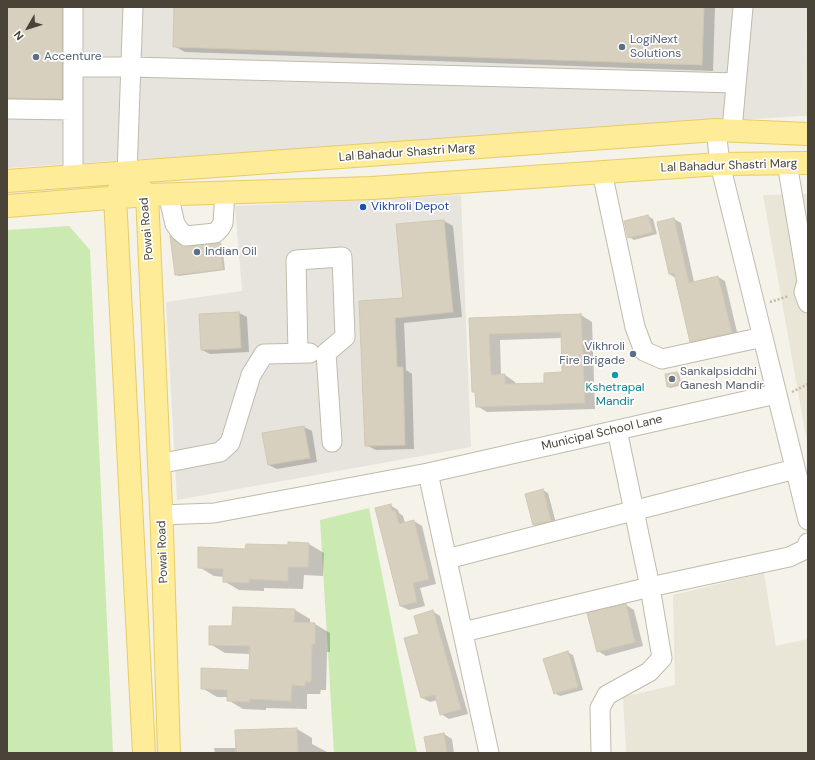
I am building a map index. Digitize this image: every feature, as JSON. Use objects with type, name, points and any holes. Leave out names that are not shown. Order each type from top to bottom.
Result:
[{"type":"main road","name":"Lal Bahadur Shastri Marg","points":[[7,181],[127,174],[724,130],[808,134]]},
{"type":"main road","points":[[369,156],[372,188]]},
{"type":"main road","name":"Lal Bahadur Shastri Marg","points":[[115,197],[372,188],[720,164],[808,162]]},
{"type":"main road","points":[[127,174],[115,197],[144,753]]},
{"type":"main road","name":"Powai Road","points":[[127,174],[158,195],[158,464],[162,515],[169,753]]},
{"type":"main road","points":[[7,206],[115,197]]},
{"type":"street","points":[[73,7],[73,177]]},
{"type":"street","points":[[127,174],[133,7]]},
{"type":"street","points":[[743,7],[736,83],[724,130],[720,164],[808,520]]},
{"type":"street","points":[[73,67],[131,67],[736,83]]},
{"type":"street","points":[[7,109],[73,110]]},
{"type":"street","points":[[787,163],[807,281],[806,298]]},
{"type":"street","points":[[602,172],[635,327],[644,351],[662,359],[763,337]]},
{"type":"street","points":[[158,195],[180,231],[186,236],[214,233],[220,228],[223,223],[225,192]]},
{"type":"street","points":[[158,464],[220,452],[230,443],[251,375],[264,354],[298,354],[326,353],[345,337],[342,257],[296,260],[298,354]]},
{"type":"street","points":[[326,353],[332,442]]},
{"type":"street","name":"Municipal School Lane","points":[[162,515],[214,513],[428,473],[776,394]]},
{"type":"street","points":[[601,753],[600,708],[607,695],[649,672],[662,658],[650,587],[617,430]]},
{"type":"street","points":[[447,559],[795,469]]},
{"type":"street","points":[[428,473],[489,753]]},
{"type":"street","points":[[463,632],[650,587],[806,552]]},
{"type":"path","points":[[754,306],[806,298]]},
{"type":"shaded area","points":[[7,7],[807,7],[801,116],[7,168]]},
{"type":"shaded area","points":[[807,7],[808,116],[801,116]]},
{"type":"shaded area","points":[[808,194],[808,448],[763,195]]},
{"type":"shaded area","points":[[461,195],[471,447],[177,500],[166,302],[242,291],[235,206]]},
{"type":"shaded area","points":[[764,573],[776,646],[808,639],[808,753],[626,753],[623,697],[675,685],[673,595]]},
{"type":"green space","points":[[69,226],[90,250],[113,753],[7,753],[7,230]]},
{"type":"green space","points":[[369,508],[417,753],[334,753],[320,520]]},
{"type":"building","name":"Accenture","points":[[7,7],[62,7],[62,99],[7,98]]},
{"type":"building","points":[[174,7],[704,7],[702,65],[173,47]]},
{"type":"building","points":[[648,215],[653,232],[628,238],[624,221]]},
{"type":"building","points":[[674,218],[689,283],[718,276],[732,333],[690,342],[674,273],[669,274],[657,222]]},
{"type":"building","points":[[444,220],[453,312],[395,318],[397,367],[403,367],[405,445],[365,446],[359,301],[403,298],[396,224]]},
{"type":"building","name":"Indian Oil","points":[[170,236],[183,247],[220,242],[223,269],[175,275]]},
{"type":"building","points":[[239,312],[241,348],[201,350],[199,314]]},
{"type":"building","points":[[581,314],[585,403],[476,407],[475,392],[472,392],[469,318]],"holes":[[[561,332],[562,372],[544,373],[544,383],[505,384],[505,374],[491,375],[489,334]]]},
{"type":"building","name":"Sankalpsiddhi Ganesh Mandir","points":[[677,372],[680,384],[667,387],[665,374]]},
{"type":"building","points":[[304,426],[310,458],[268,465],[262,433]]},
{"type":"building","points":[[543,489],[551,521],[533,525],[525,494]]},
{"type":"building","points":[[391,504],[392,511],[395,510],[399,524],[414,520],[429,579],[413,583],[417,602],[400,606],[375,508]]},
{"type":"building","points":[[288,542],[309,543],[308,567],[288,567],[288,581],[249,579],[249,583],[223,582],[223,569],[198,568],[198,547],[245,549],[246,544],[288,545]]},
{"type":"building","points":[[626,604],[635,642],[597,652],[587,613]]},
{"type":"building","points":[[233,607],[295,609],[294,622],[315,623],[315,644],[312,644],[311,682],[305,682],[305,686],[292,685],[291,701],[250,699],[250,702],[227,701],[227,690],[201,689],[201,668],[249,670],[250,646],[209,645],[209,626],[232,626]]},
{"type":"building","points":[[433,610],[461,709],[440,715],[435,695],[421,698],[404,638],[419,634],[414,616]]},
{"type":"building","points":[[568,651],[578,687],[554,694],[543,659]]},
{"type":"building","points":[[297,728],[298,753],[236,753],[235,730]]},
{"type":"building","points":[[444,733],[447,753],[427,753],[424,737]]},
{"type":"place","name":"LogiNext Solutions","points":[[622,47]]},
{"type":"place","name":"Accenture","points":[[36,57]]},
{"type":"place","name":"Vikhroli Depot","points":[[363,207]]},
{"type":"place","name":"Indian Oil","points":[[197,252]]},
{"type":"place","name":"Vikhroli Fire Brigade","points":[[633,354]]},
{"type":"place","name":"Kshetrapal Mandir","points":[[615,375]]},
{"type":"place","name":"Sankalpsiddhi Ganesh Mandir","points":[[672,379]]}]
